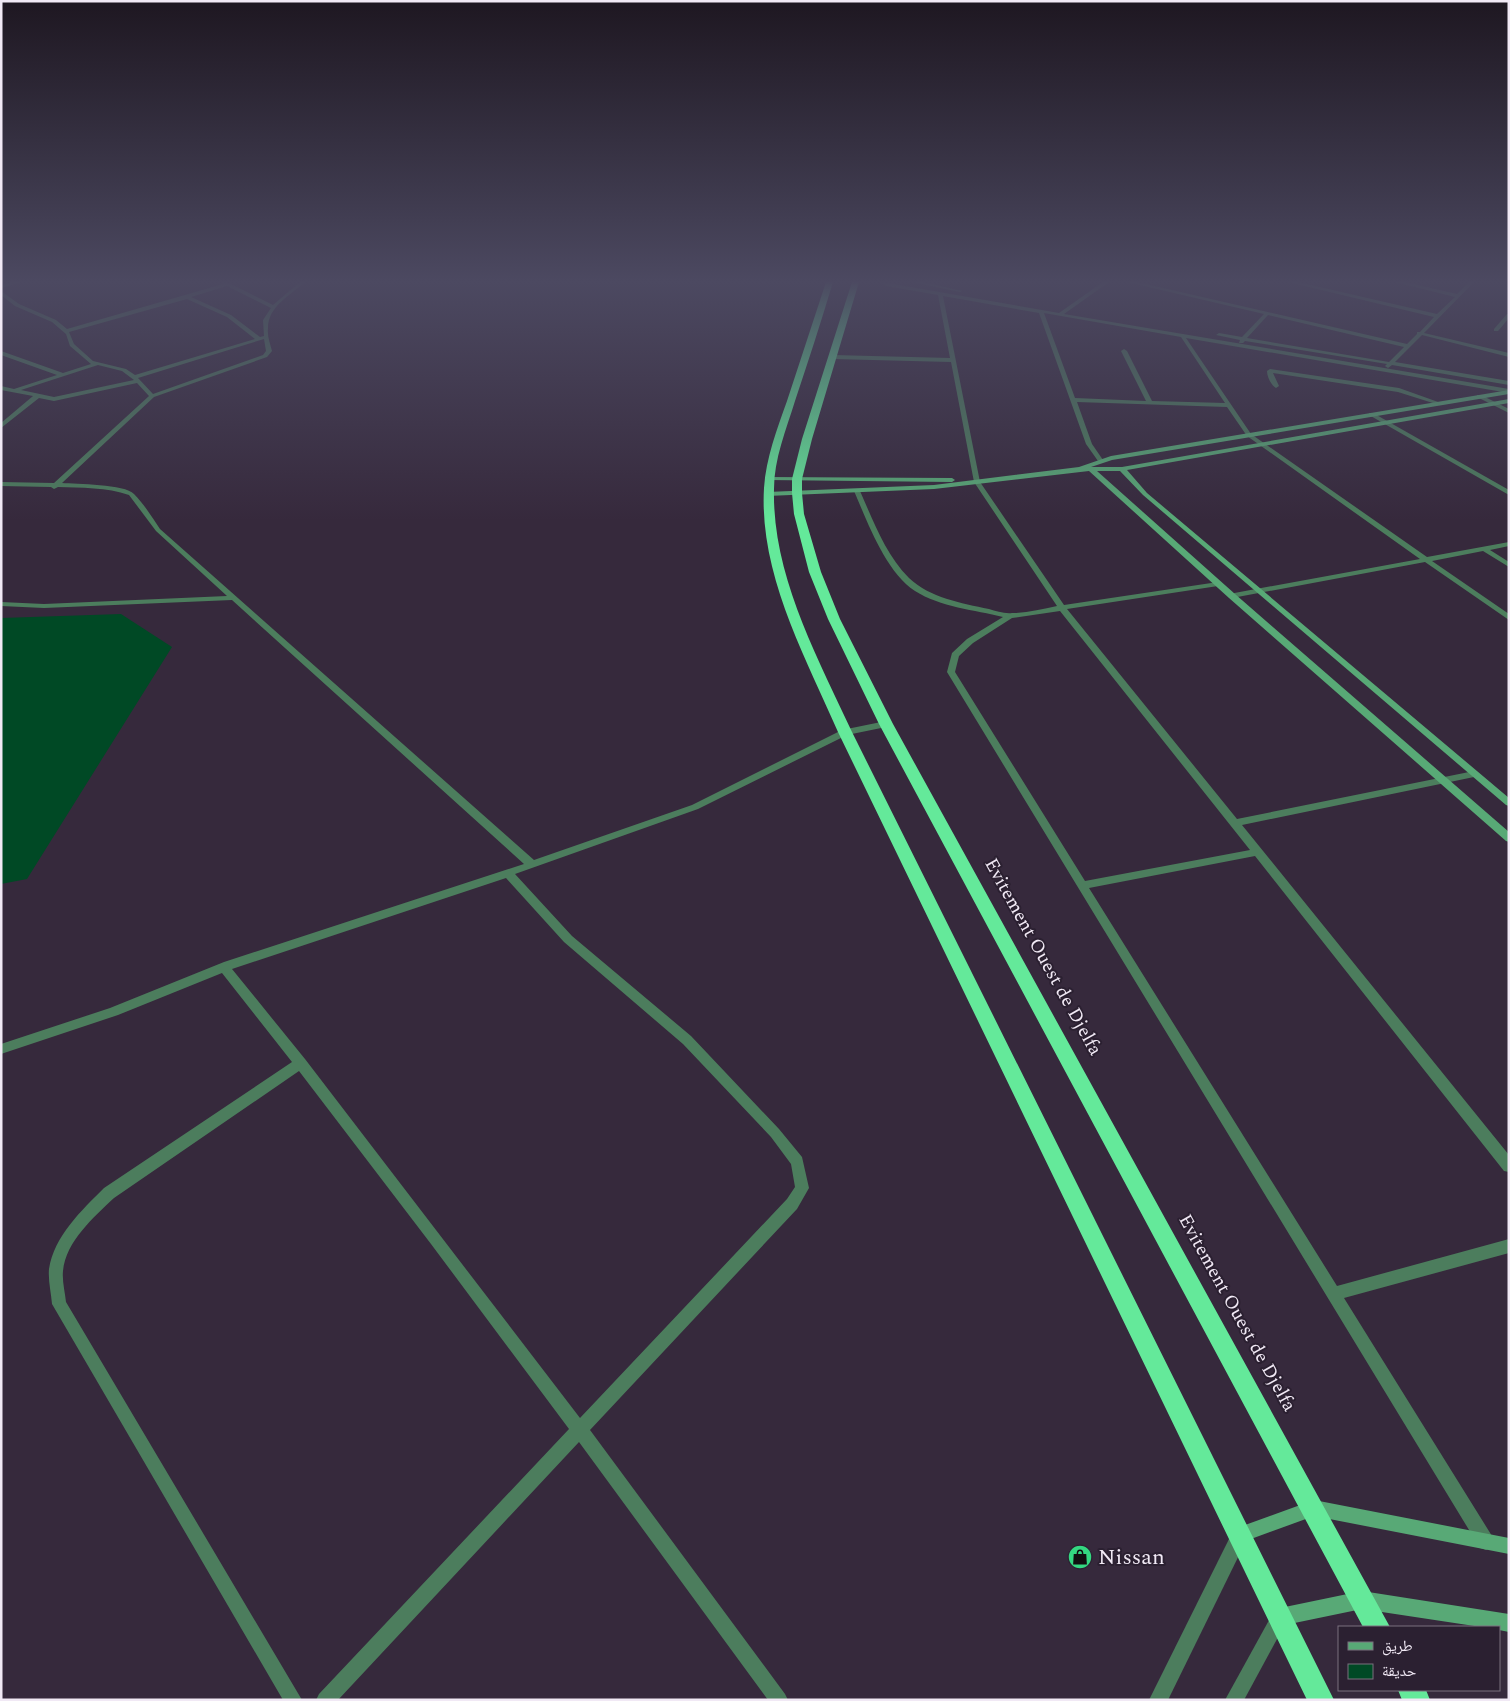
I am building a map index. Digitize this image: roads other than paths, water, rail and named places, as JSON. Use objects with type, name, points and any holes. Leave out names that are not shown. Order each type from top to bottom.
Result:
[{"type":"highway","points":[[804,361],[774,453],[767,486],[768,518],[776,556],[794,614],[845,732],[1321,1700]]},
{"type":"highway","name":"Evitement Ouest de Djelfa","points":[[832,361],[797,486],[804,532],[818,580],[834,619],[886,724],[1314,1508],[1376,1626]]},
{"type":"street","points":[[25,361],[63,375]]},
{"type":"street","points":[[93,361],[96,364],[124,370],[137,379],[152,396]]},
{"type":"street","points":[[1,388],[54,399],[137,379],[191,361]]},
{"type":"street","points":[[54,487],[152,396],[256,361]]},
{"type":"street","points":[[951,361],[972,482],[1062,608],[1509,1166]]},
{"type":"street","points":[[1059,361],[1089,444],[1100,460]]},
{"type":"street","points":[[1130,361],[1150,403]]},
{"type":"street","points":[[1200,361],[1249,436],[1509,618]]},
{"type":"street","points":[[1334,361],[1509,391]]},
{"type":"street","points":[[1381,361],[1509,383]]},
{"type":"street","points":[[1384,370],[1391,363]]},
{"type":"street","points":[[14,390],[96,364]]},
{"type":"street","points":[[1276,386],[1270,371],[1399,390],[1438,403]]},
{"type":"street","points":[[1079,469],[1100,460],[1509,391]]},
{"type":"street","points":[[1,426],[37,396]]},
{"type":"street","points":[[1479,396],[1509,411]]},
{"type":"street","points":[[1073,400],[1229,405]]},
{"type":"street","points":[[767,486],[857,490],[934,487],[1079,469],[1122,469],[1509,401]]},
{"type":"street","points":[[1371,414],[1509,493]]},
{"type":"street","points":[[1122,469],[1145,494],[1509,803]]},
{"type":"street","points":[[1092,470],[1218,584],[1509,838]]},
{"type":"street","points":[[767,486],[929,479],[972,482]]},
{"type":"street","points":[[1,484],[108,488],[131,494],[158,530],[532,865]]},
{"type":"street","points":[[857,490],[882,547],[914,588],[930,596],[1010,616],[1218,584]]},
{"type":"street","points":[[1232,596],[1509,544]]},
{"type":"street","points":[[1483,548],[1509,565]]},
{"type":"street","points":[[1,604],[44,606],[235,598]]},
{"type":"street","points":[[1010,616],[970,641],[956,655],[951,672],[1486,1542]]},
{"type":"street","points":[[1,1049],[45,1036],[179,986],[224,967],[532,865],[695,807],[845,732],[886,724]]},
{"type":"street","points":[[1235,823],[1474,774]]},
{"type":"street","points":[[1083,885],[1258,852]]},
{"type":"street","points":[[326,1700],[792,1204],[802,1188],[797,1161],[775,1133],[687,1040],[568,939],[508,873]]},
{"type":"street","points":[[224,967],[301,1063],[581,1430],[779,1700]]},
{"type":"street","points":[[293,1700],[60,1304],[56,1266],[66,1243],[83,1217],[109,1193],[301,1063]]},
{"type":"street","points":[[1334,1294],[1509,1246]]},
{"type":"street","points":[[1158,1700],[1240,1535],[1314,1508],[1509,1546]]},
{"type":"street","points":[[1234,1700],[1280,1617],[1362,1600],[1509,1623]]},
{"type":"place","name":"Nissan","points":[[1080,1557]]}]
